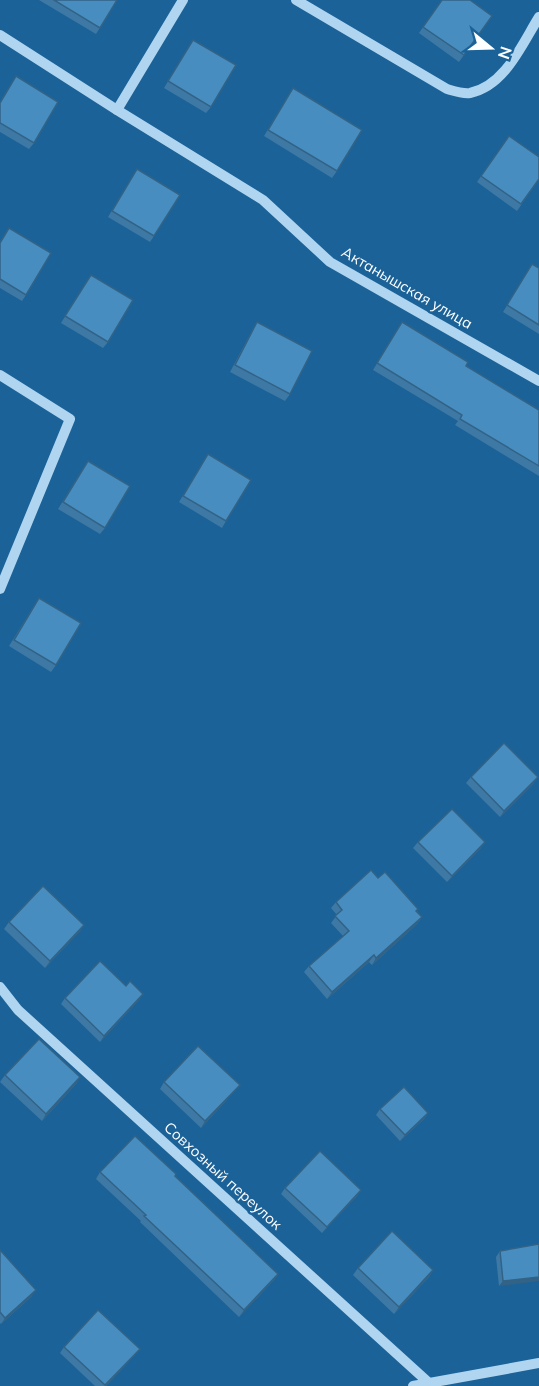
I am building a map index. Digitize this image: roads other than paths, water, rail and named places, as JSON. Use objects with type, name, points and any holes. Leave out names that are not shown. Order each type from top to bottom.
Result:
[{"type":"street","points":[[117,110],[183,0]]},
{"type":"street","points":[[296,0],[447,89],[468,94],[485,88],[506,70],[539,17]]},
{"type":"street","name":"Актанышская улица","points":[[0,35],[263,200],[330,262],[539,381]]},
{"type":"street","points":[[0,375],[70,418],[0,588]]},
{"type":"street","name":"Совхозный переулок","points":[[0,987],[18,1010],[429,1383]]},
{"type":"street","points":[[413,1386],[539,1363]]}]
